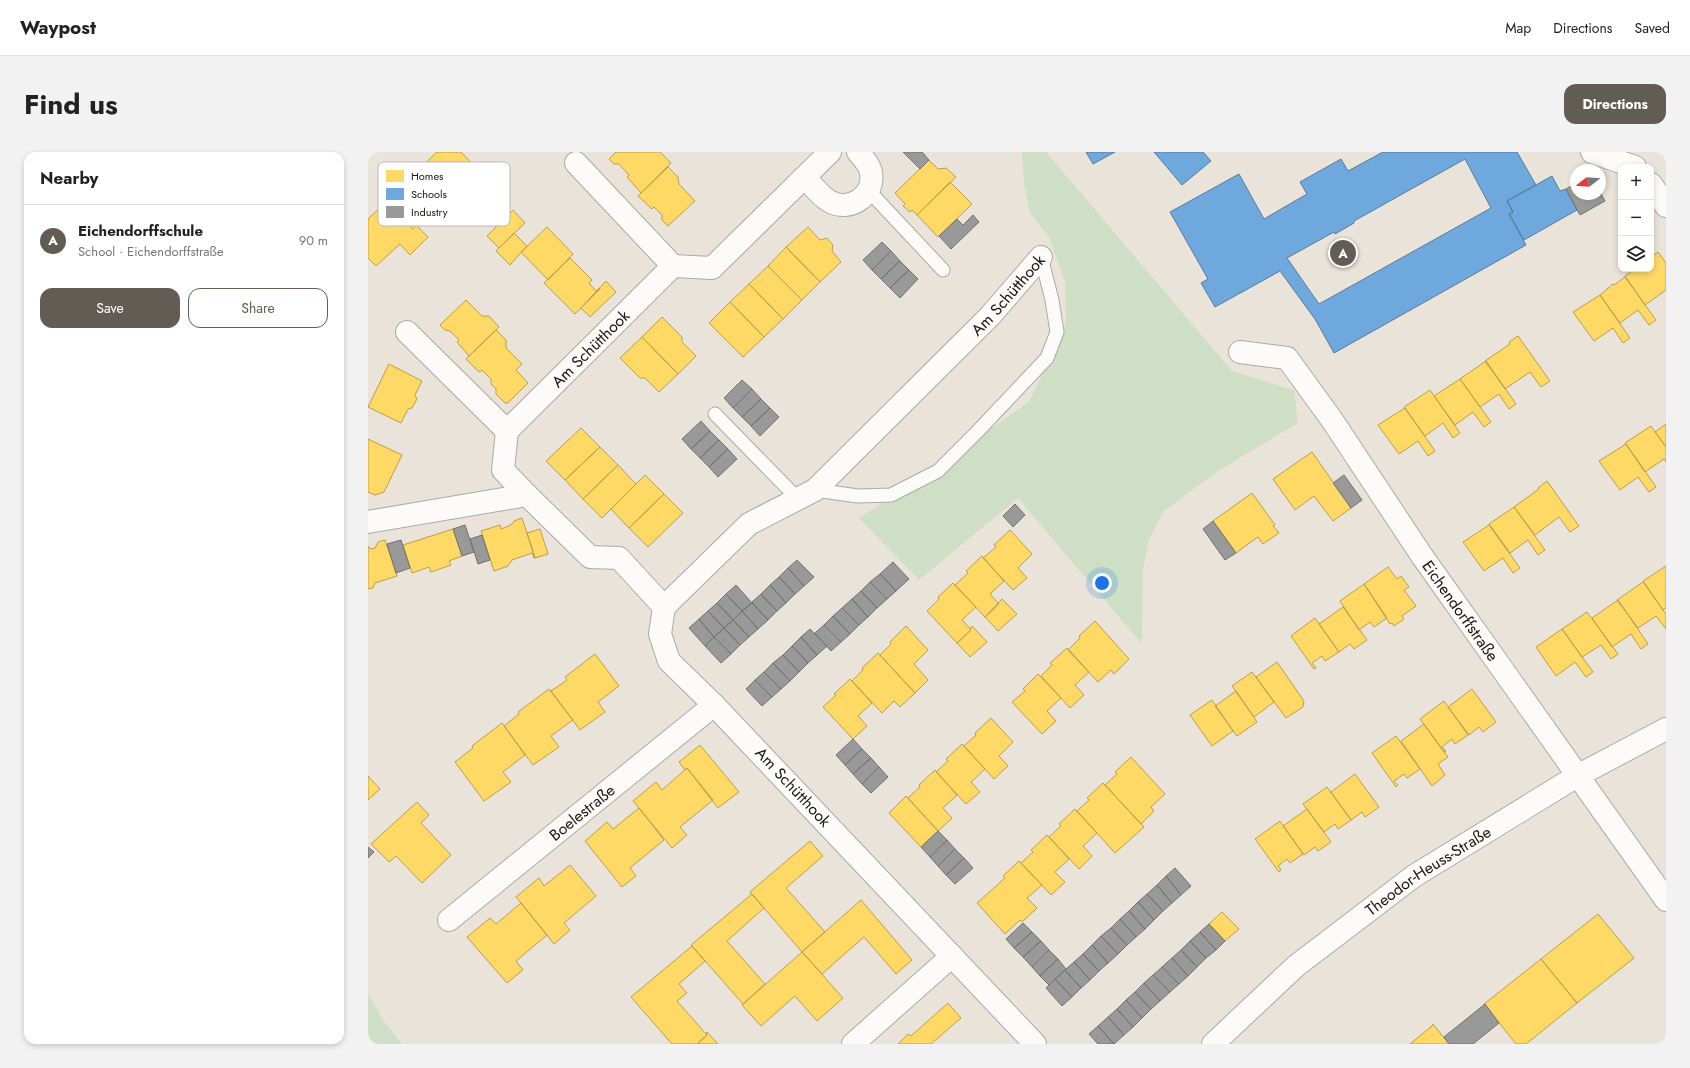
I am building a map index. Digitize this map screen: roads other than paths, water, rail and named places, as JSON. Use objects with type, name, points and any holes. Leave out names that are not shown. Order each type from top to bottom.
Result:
[{"type":"street","points":[[576,163],[673,266],[712,268],[830,152]]},
{"type":"street","points":[[805,177],[823,197],[830,202],[839,205],[856,203],[863,198],[868,190],[871,173],[868,165],[858,152]]},
{"type":"street","points":[[1592,152],[1626,164]]},
{"type":"street","points":[[1654,188],[1666,206]]},
{"type":"street","name":"Am Schütthook","points":[[1035,1044],[714,705],[669,661],[660,634],[664,607],[749,524],[807,494],[990,316],[1041,257]]},
{"type":"street","name":"Am Schütthook","points":[[507,431],[673,266]]},
{"type":"street","points":[[407,332],[507,431],[503,470],[590,557],[619,558],[664,607]]},
{"type":"street","name":"Eichendorffstraße","points":[[1240,352],[1286,358],[1332,420],[1405,531],[1666,900]]},
{"type":"street","points":[[368,522],[527,495]]},
{"type":"street","name":"Boelestraße","points":[[450,920],[714,705]]},
{"type":"street","name":"Theodor-Heuss-Straße","points":[[1213,1044],[1296,966],[1414,876],[1577,776],[1666,729]]},
{"type":"street","points":[[853,1044],[952,956]]},
{"type":"lane","points":[[868,190],[943,270]]},
{"type":"lane","name":"Am Schütthook","points":[[807,494],[858,496],[891,495],[938,471],[977,432],[1047,358],[1057,332],[1052,300],[1041,257]]},
{"type":"lane","points":[[715,414],[807,494]]},
{"type":"place","name":"Eichendorffschule","points":[[1343,253]]}]
